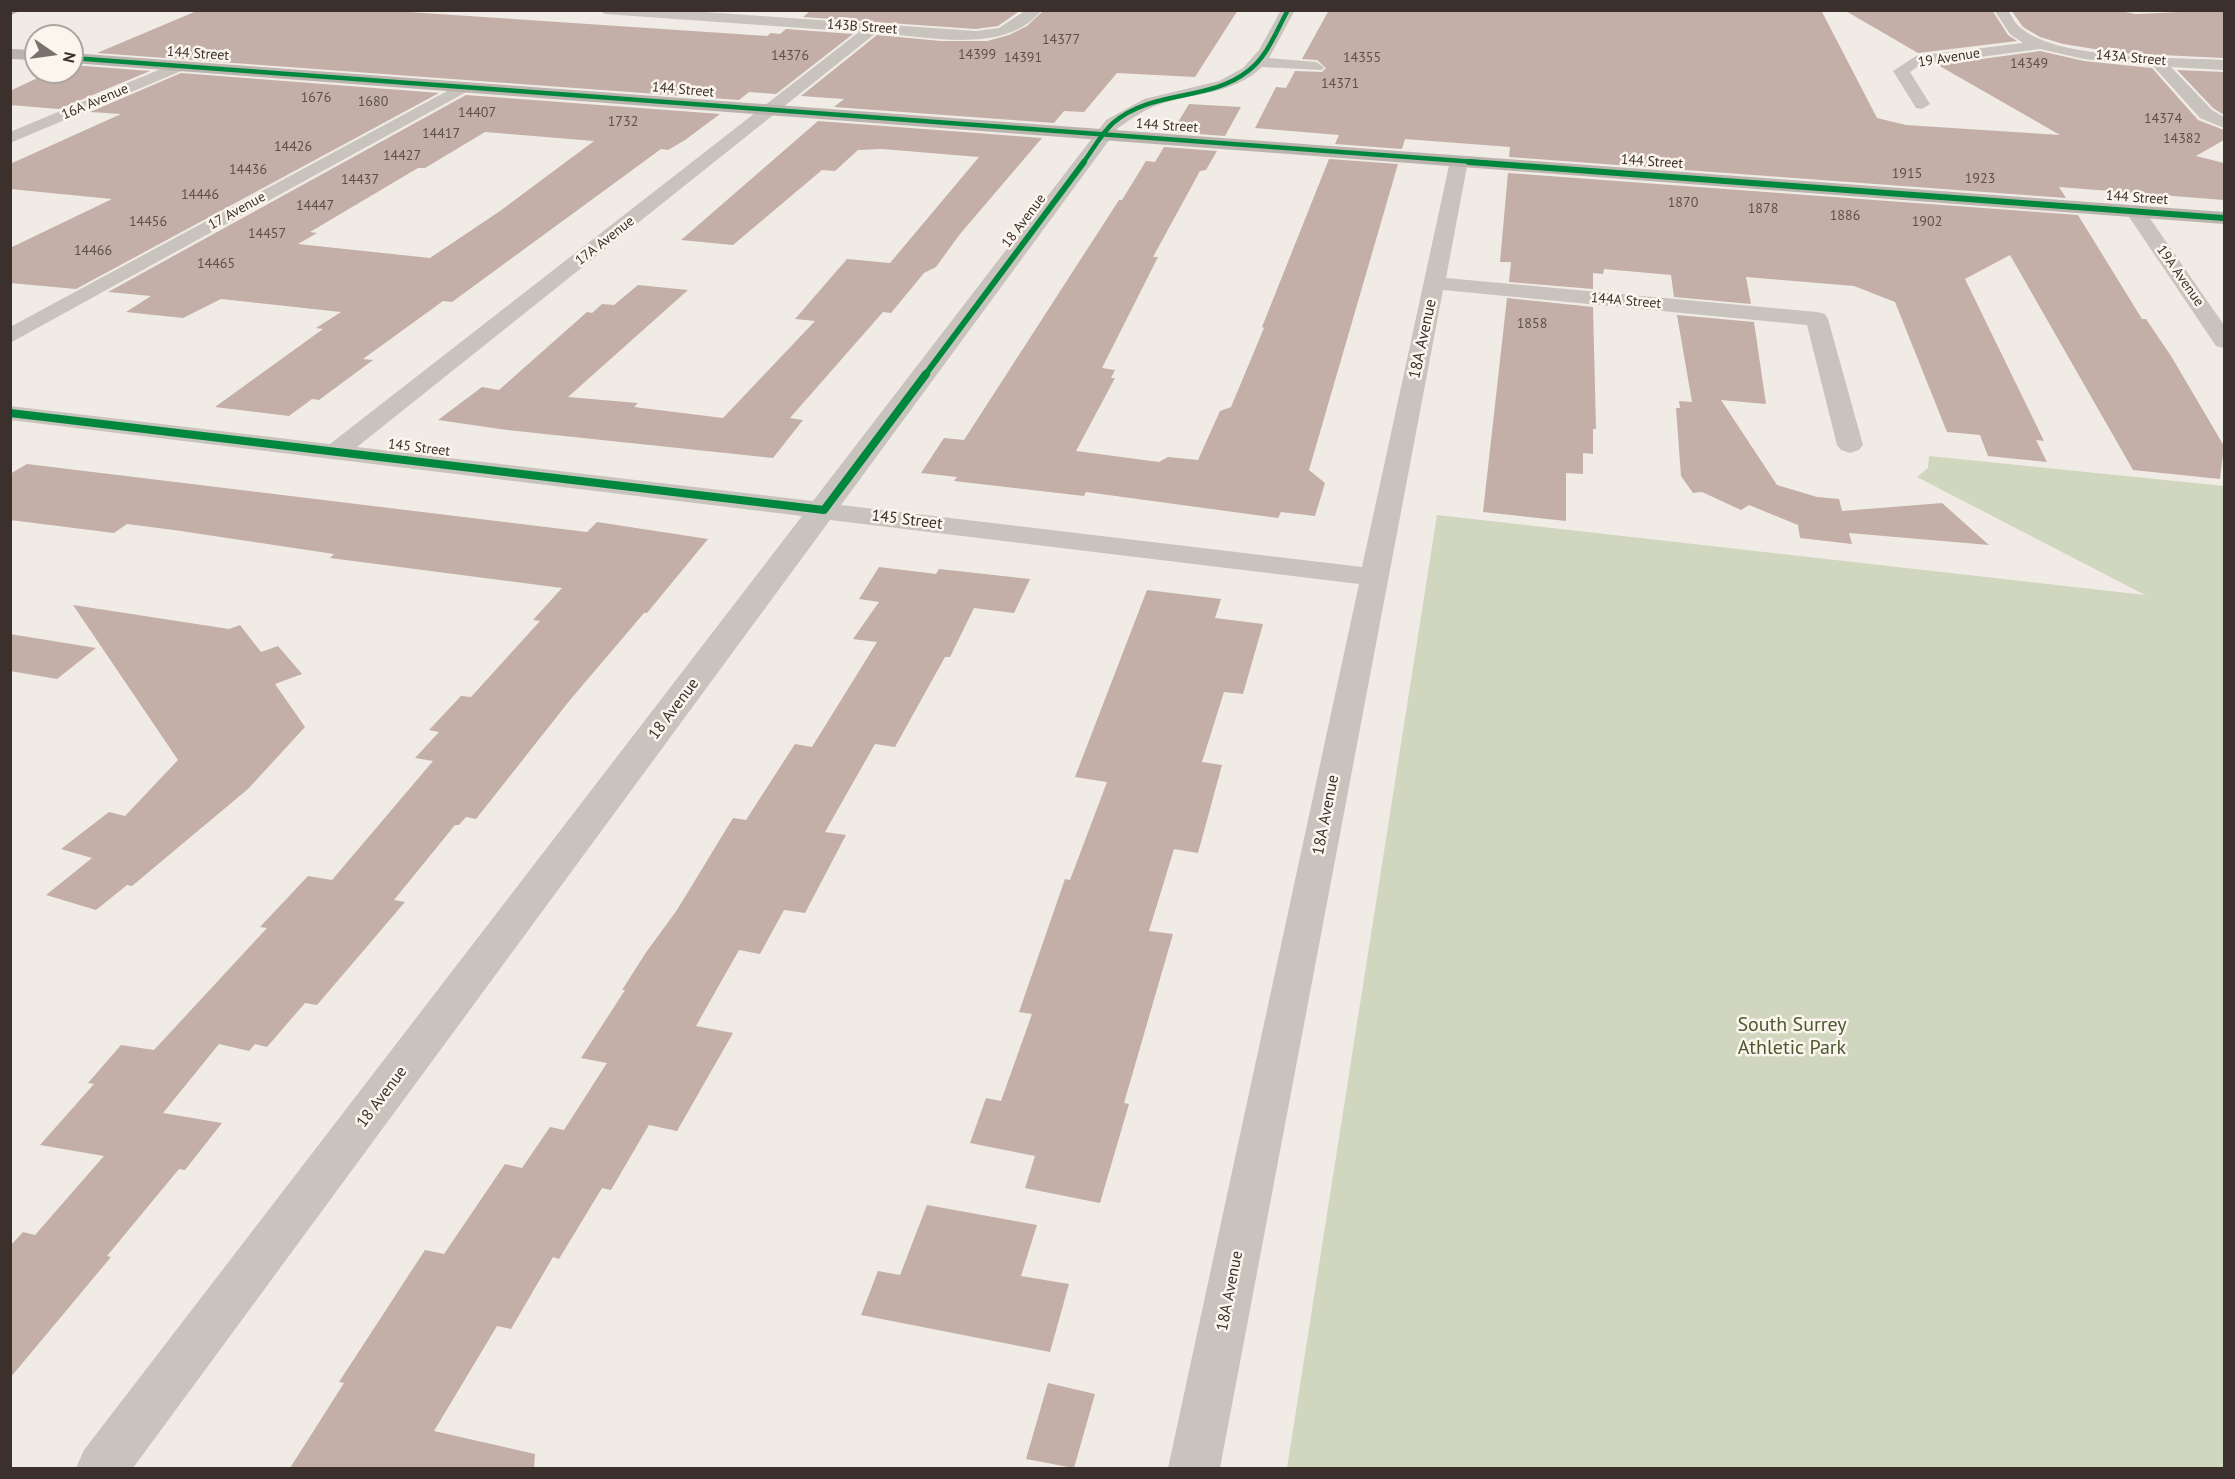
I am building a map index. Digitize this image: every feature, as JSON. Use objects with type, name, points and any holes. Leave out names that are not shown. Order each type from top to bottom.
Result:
[{"type":"street","name":"143B Street","points":[[604,10],[976,35],[999,34]]},
{"type":"street","points":[[756,20],[770,10]]},
{"type":"street","points":[[999,34],[1014,30],[1035,10]]},
{"type":"street","name":"18 Avenue","points":[[102,1468],[1112,124],[1128,112],[1154,100],[1220,85],[1240,77],[1258,62],[1288,10]]},
{"type":"street","points":[[2001,10],[2017,33],[2039,45]]},
{"type":"street","name":"17A Avenue","points":[[335,452],[873,28]]},
{"type":"street","points":[[999,34],[1012,42]]},
{"type":"street","name":"143A Street","points":[[2039,45],[2096,56],[2224,65]]},
{"type":"street","name":"19 Avenue","points":[[1922,104],[1901,71],[1916,61],[2039,45]]},
{"type":"street","name":"144 Street","points":[[84,59],[2224,219]]},
{"type":"street","points":[[2157,61],[2206,114],[2224,123]]},
{"type":"street","points":[[1258,62],[1316,67]]},
{"type":"street","name":"16A Avenue","points":[[10,138],[180,66]]},
{"type":"street","name":"17 Avenue","points":[[10,336],[465,87]]},
{"type":"street","name":"18A Avenue","points":[[1194,1468],[1459,162]]},
{"type":"street","name":"19A Avenue","points":[[2135,212],[2224,341]]},
{"type":"street","name":"144A Street","points":[[1434,284],[1817,319],[1850,445]]},
{"type":"street","name":"145 Street","points":[[10,413],[1374,576]]},
{"type":"green space","name":"South Surrey Athletic Park","points":[[1929,456],[2224,486],[2224,1468],[1287,1468],[1437,515],[2145,595],[1917,477],[1928,468]]},
{"type":"building","points":[[199,10],[379,10],[767,36],[771,33],[780,34],[786,29],[853,34],[776,94],[749,92],[739,100],[97,53]]},
{"type":"building","points":[[811,10],[1021,10],[998,26],[976,29],[803,17]]},
{"type":"building","points":[[1044,10],[1238,10],[1195,77],[1117,73],[1084,112],[1064,111],[1054,123],[834,107],[844,99],[801,96],[877,35],[941,41],[987,41],[1009,35],[1027,26]]},
{"type":"building","points":[[1329,10],[1821,10],[1877,118],[1906,125],[2060,135],[1938,65],[2040,51],[2084,61],[2152,68],[2198,120],[2224,130],[2224,140],[2196,156],[2224,163],[2224,200],[2059,187],[2066,198],[1509,157],[1510,147],[1405,139],[1402,149],[1335,144],[1339,135],[1255,128],[1276,87],[1286,88],[1295,71],[1322,72],[1326,68],[1317,60],[1302,59]]},
{"type":"building","points":[[1844,10],[1992,10],[2008,35],[2017,41],[1918,53]]},
{"type":"building","points":[[2011,10],[2114,10],[2136,14],[2224,10],[2224,58],[2119,53],[2063,44],[2040,37],[2023,27]]},
{"type":"building","points":[[84,66],[150,71],[59,109],[10,105],[10,91],[25,84],[84,84]]},
{"type":"building","points":[[2177,70],[2224,72],[2224,115],[2213,108]]},
{"type":"building","points":[[181,73],[439,93],[76,289],[10,283],[10,248],[112,199],[10,189],[10,164],[121,114],[90,112]]},
{"type":"building","points":[[466,95],[720,114],[685,140],[668,150],[661,149],[452,302],[443,301],[363,359],[373,360],[319,400],[312,399],[289,416],[215,407],[323,329],[316,328],[341,312],[221,299],[183,318],[126,312],[151,296],[108,292]],"holes":[[[485,132],[594,141],[500,211],[430,258],[298,244],[317,233],[310,232],[418,168],[425,168]]]},
{"type":"building","points":[[1189,104],[1241,107],[1225,136],[1172,132]]},
{"type":"building","points":[[818,121],[1042,138],[960,234],[936,267],[924,273],[891,313],[883,312],[790,418],[803,420],[773,458],[507,430],[438,420],[482,387],[499,390],[587,312],[592,313],[602,304],[614,305],[638,285],[688,290],[568,397],[638,403],[634,407],[723,418],[815,321],[795,319],[847,259],[890,263],[979,157],[882,149],[858,150],[835,171],[822,170],[733,245],[681,240]]},
{"type":"building","points":[[1164,147],[1217,151],[1206,170],[1200,171],[1153,257],[1158,257],[1102,368],[1115,370],[1111,378],[1115,378],[1076,451],[1159,462],[1168,457],[1198,460],[1220,411],[1231,407],[1329,159],[1398,164],[1309,470],[1325,483],[1315,516],[1281,512],[1278,518],[1086,492],[1084,496],[954,481],[957,477],[921,473],[944,438],[964,440],[1119,200],[1122,200],[1146,161],[1155,162]]},
{"type":"building","points":[[1508,173],[2078,215],[2142,319],[2146,319],[2171,356],[2224,446],[2220,479],[2133,470],[2010,255],[1965,279],[2044,441],[2036,440],[2047,462],[1988,456],[1980,435],[1947,432],[1895,302],[1854,286],[1746,277],[1751,304],[1674,297],[1671,275],[1604,269],[1603,274],[1593,273],[1593,289],[1509,282],[1511,262],[1500,262]]},
{"type":"building","points":[[1507,298],[1593,307],[1596,429],[1593,429],[1593,454],[1583,453],[1583,474],[1566,473],[1566,521],[1483,512]]},
{"type":"building","points":[[1677,315],[1754,322],[1766,404],[1721,400],[1777,485],[1817,497],[1839,499],[1842,511],[1942,503],[1989,545],[1849,533],[1852,544],[1800,538],[1798,525],[1749,505],[1741,510],[1702,492],[1693,493],[1681,476],[1676,408],[1680,408],[1679,401],[1692,402]]},
{"type":"building","points":[[27,464],[587,532],[597,522],[708,539],[647,613],[644,613],[570,700],[476,819],[466,817],[459,825],[455,825],[394,900],[405,902],[317,1005],[305,1003],[267,1047],[255,1044],[249,1051],[219,1044],[163,1113],[222,1123],[185,1170],[179,1169],[107,1256],[111,1257],[10,1378],[10,1246],[23,1232],[35,1235],[104,1156],[40,1145],[94,1084],[88,1083],[121,1045],[154,1050],[267,928],[260,927],[308,876],[332,880],[433,761],[415,758],[439,732],[429,730],[461,696],[471,697],[540,621],[533,620],[562,588],[330,558],[334,554],[127,524],[114,533],[10,520],[10,474]]},
{"type":"building","points":[[879,567],[936,574],[939,569],[1030,579],[1014,613],[974,608],[950,657],[945,657],[895,747],[875,744],[825,832],[846,835],[805,913],[784,910],[760,954],[739,950],[696,1026],[733,1033],[677,1131],[649,1125],[611,1190],[602,1188],[559,1259],[553,1257],[511,1329],[497,1326],[434,1431],[535,1454],[534,1468],[290,1468],[344,1383],[339,1382],[425,1250],[444,1254],[505,1164],[522,1168],[550,1127],[564,1130],[607,1063],[581,1058],[647,951],[677,910],[733,818],[746,820],[795,744],[812,747],[877,642],[853,639],[879,602],[859,599]]},
{"type":"building","points":[[1147,590],[1221,599],[1215,618],[1263,624],[1243,694],[1224,692],[1202,762],[1222,765],[1198,853],[1174,849],[1149,931],[1173,934],[1124,1103],[1129,1104],[1100,1203],[1025,1188],[1035,1156],[970,1143],[986,1098],[1001,1101],[1032,1014],[1019,1012],[1065,879],[1070,880],[1107,782],[1075,777]]},
{"type":"building","points":[[73,605],[229,629],[240,625],[261,652],[278,646],[302,674],[275,684],[305,727],[248,789],[132,886],[127,885],[96,910],[46,895],[92,858],[61,849],[109,812],[125,816],[178,760]]},
{"type":"building","points":[[10,634],[96,648],[57,679],[10,671]]},
{"type":"building","points":[[927,1205],[1037,1225],[1021,1276],[1069,1284],[1050,1352],[861,1315],[878,1271],[900,1275]]},
{"type":"building","points":[[1048,1383],[1095,1394],[1074,1468],[1026,1459]]},
{"type":"cycle path","points":[[10,413],[824,510],[1112,124],[1150,102],[1224,84],[1248,71],[1266,50],[1288,10]]},
{"type":"cycle path","points":[[84,59],[2224,218]]}]
